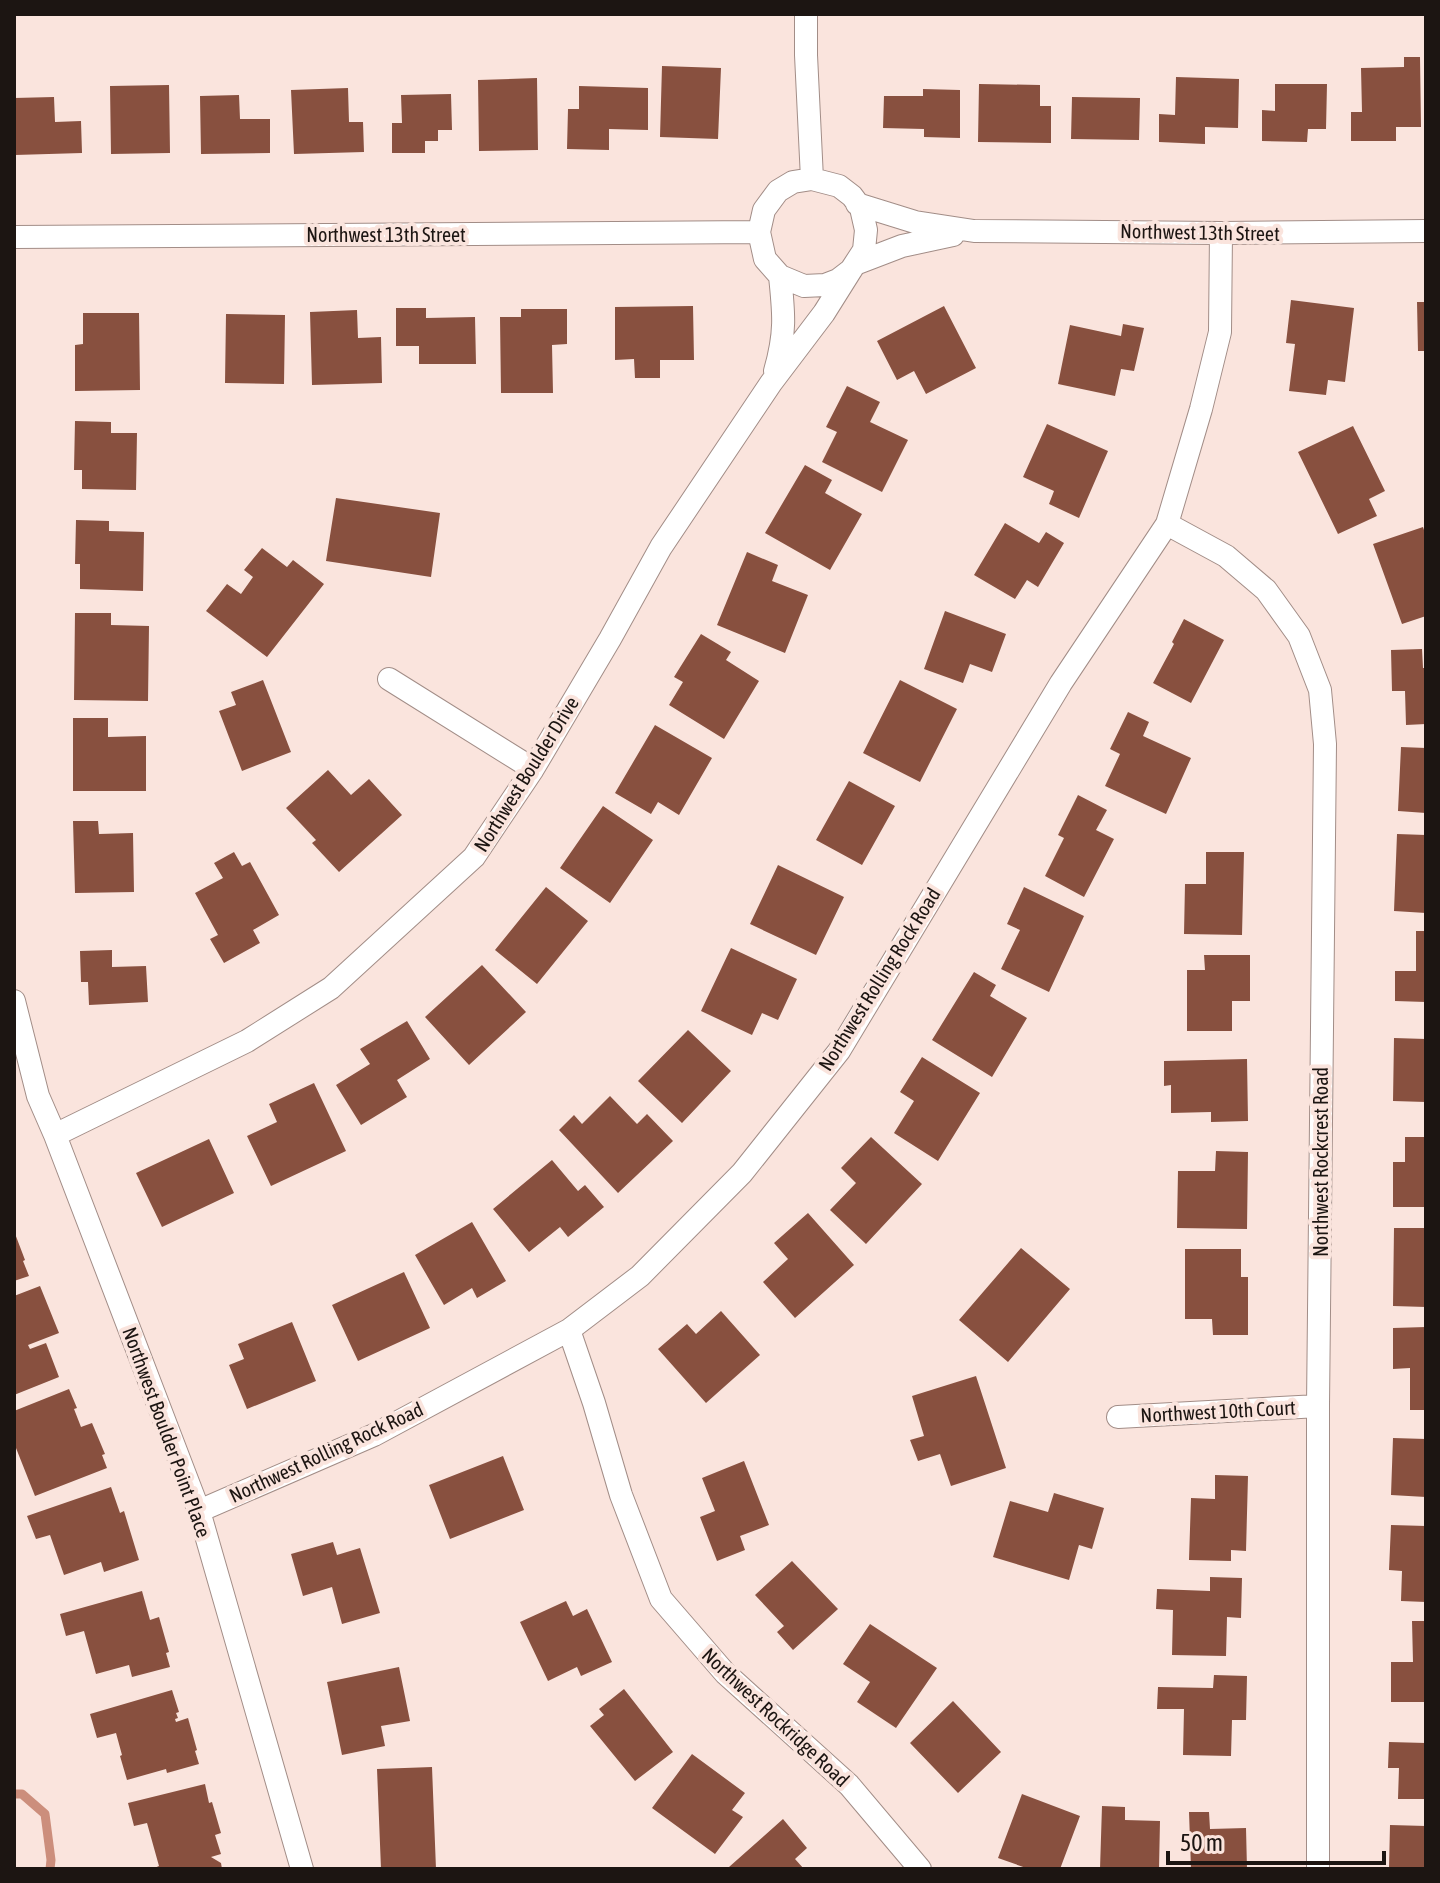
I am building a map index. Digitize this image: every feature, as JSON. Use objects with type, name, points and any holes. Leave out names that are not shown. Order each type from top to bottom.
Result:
[{"type":"street","points":[[806,14],[812,179]]},
{"type":"street","points":[[812,179],[839,186],[857,204],[861,208],[866,230],[864,250],[853,267],[838,280],[825,285],[804,286],[780,276],[765,259],[759,232],[764,210],[778,191],[793,182],[812,179]]},
{"type":"street","name":"Northwest 13th Street","points":[[857,204],[915,222],[974,231],[1426,231]]},
{"type":"street","name":"Northwest 13th Street","points":[[853,267],[902,246],[974,231]]},
{"type":"street","name":"Northwest 13th Street","points":[[14,237],[759,232]]},
{"type":"street","name":"Northwest Rolling Rock Road","points":[[199,1511],[374,1435],[569,1330],[640,1276],[742,1173],[839,1051],[1061,683],[1167,524],[1220,332],[1221,233]]},
{"type":"street","name":"Northwest Boulder Drive","points":[[55,1135],[247,1041],[331,988],[474,857],[533,769],[661,547],[853,267]]},
{"type":"street","name":"Northwest Boulder Drive","points":[[771,383],[784,335],[780,276]]},
{"type":"street","name":"Northwest Rockcrest Road","points":[[1167,524],[1226,556],[1266,590],[1299,636],[1320,690],[1325,744],[1318,1406],[1318,1869]]},
{"type":"street","points":[[389,679],[533,769]]},
{"type":"street","name":"Northwest Boulder Point Place","points":[[14,1001],[38,1096],[199,1511],[302,1869]]},
{"type":"street","name":"Northwest Rockridge Road","points":[[569,1330],[621,1495],[661,1599],[725,1673],[849,1785],[920,1869]]},
{"type":"street","name":"Northwest 10th Court","points":[[1118,1417],[1318,1406]]},
{"type":"building","points":[[1404,57],[1420,57],[1421,127],[1396,127],[1396,141],[1351,141],[1351,112],[1362,112],[1361,68],[1404,67]]},
{"type":"building","points":[[662,66],[721,68],[718,139],[660,137]]},
{"type":"building","points":[[1176,77],[1239,79],[1238,128],[1205,127],[1205,144],[1159,142],[1159,114],[1175,115]]},
{"type":"building","points":[[537,78],[538,150],[479,151],[478,80]]},
{"type":"building","points":[[979,84],[1040,85],[1040,106],[1051,106],[1051,143],[978,142]]},
{"type":"building","points":[[1275,84],[1327,84],[1326,129],[1308,129],[1307,142],[1262,141],[1262,110],[1275,111]]},
{"type":"building","points":[[169,85],[170,153],[111,154],[110,86]]},
{"type":"building","points":[[579,86],[648,88],[648,130],[609,129],[609,150],[567,149],[568,109],[579,109]]},
{"type":"building","points":[[348,88],[349,122],[363,122],[364,152],[294,154],[291,90]]},
{"type":"building","points":[[923,89],[960,90],[960,138],[924,137],[924,129],[883,128],[884,96],[923,96]]},
{"type":"building","points":[[451,94],[452,130],[438,130],[438,141],[425,141],[425,153],[392,153],[392,123],[402,123],[401,95]]},
{"type":"building","points":[[239,95],[240,119],[270,119],[270,153],[201,154],[200,96]]},
{"type":"building","points":[[54,97],[55,122],[81,121],[82,153],[15,155],[14,98]]},
{"type":"building","points":[[1072,97],[1140,98],[1139,140],[1071,139]]},
{"type":"building","points":[[1291,300],[1354,308],[1345,382],[1328,380],[1326,395],[1289,391],[1295,344],[1286,343]]},
{"type":"building","points":[[1417,302],[1426,302],[1426,351],[1418,351]]},
{"type":"building","points":[[693,306],[694,360],[660,360],[660,378],[635,378],[634,359],[615,360],[615,307]]},
{"type":"building","points":[[944,306],[976,368],[926,394],[914,371],[897,380],[877,341]]},
{"type":"building","points":[[396,308],[426,308],[426,318],[475,317],[476,364],[419,364],[419,346],[396,346]]},
{"type":"building","points":[[521,309],[567,309],[567,344],[552,345],[553,393],[501,393],[500,317],[521,317]]},
{"type":"building","points":[[357,310],[358,338],[381,337],[382,383],[312,385],[310,312]]},
{"type":"building","points":[[83,313],[139,313],[140,390],[75,391],[75,345],[83,344]]},
{"type":"building","points":[[226,314],[285,315],[284,384],[225,383]]},
{"type":"building","points":[[1123,324],[1144,328],[1134,371],[1121,369],[1115,396],[1058,384],[1070,325],[1121,336]]},
{"type":"building","points":[[847,386],[880,402],[870,422],[908,440],[882,492],[822,462],[837,432],[826,427]]},
{"type":"building","points":[[75,421],[111,422],[111,433],[137,433],[136,490],[82,489],[82,470],[74,470]]},
{"type":"building","points":[[1047,424],[1108,451],[1079,518],[1049,504],[1054,491],[1023,477]]},
{"type":"building","points":[[1353,426],[1385,491],[1369,499],[1377,516],[1338,534],[1298,452]]},
{"type":"building","points":[[805,465],[832,480],[825,493],[862,514],[830,570],[765,533]]},
{"type":"building","points":[[336,498],[440,513],[431,577],[326,561]]},
{"type":"building","points":[[76,520],[109,521],[109,531],[144,532],[143,591],[80,589],[80,564],[75,564]]},
{"type":"building","points":[[1005,523],[1039,543],[1046,532],[1064,543],[1038,587],[1027,580],[1015,599],[974,575]]},
{"type":"building","points":[[1423,527],[1426,536],[1426,616],[1402,624],[1373,544]]},
{"type":"building","points":[[262,548],[287,567],[293,560],[324,584],[267,657],[206,611],[227,584],[241,594],[253,577],[244,570]]},
{"type":"building","points":[[747,552],[778,565],[772,581],[808,595],[785,653],[717,625]]},
{"type":"building","points":[[945,611],[1006,634],[992,672],[970,664],[963,683],[924,669]]},
{"type":"building","points":[[75,613],[111,613],[111,625],[149,626],[148,701],[74,700]]},
{"type":"building","points":[[1184,619],[1224,640],[1191,703],[1153,683]]},
{"type":"building","points":[[701,634],[731,652],[726,660],[759,681],[724,739],[669,705],[683,682],[674,677]]},
{"type":"building","points":[[1422,649],[1423,668],[1426,668],[1426,724],[1406,725],[1405,691],[1392,691],[1391,650]]},
{"type":"building","points":[[263,680],[291,752],[242,771],[219,711],[236,705],[231,692]]},
{"type":"building","points":[[900,680],[957,709],[920,782],[863,753]]},
{"type":"building","points":[[1128,712],[1149,722],[1143,736],[1191,758],[1166,814],[1105,786],[1120,754],[1110,749]]},
{"type":"building","points":[[73,718],[108,718],[108,737],[146,736],[146,791],[73,791]]},
{"type":"building","points":[[655,725],[712,758],[679,815],[658,802],[651,814],[615,793]]},
{"type":"building","points":[[1401,747],[1426,748],[1426,813],[1398,811]]},
{"type":"building","points":[[328,770],[351,795],[369,779],[402,815],[339,872],[312,843],[316,840],[286,808]]},
{"type":"building","points":[[849,781],[895,806],[862,865],[816,840]]},
{"type":"building","points":[[1078,795],[1107,810],[1096,830],[1114,839],[1084,897],[1045,876],[1064,838],[1058,835]]},
{"type":"building","points":[[603,806],[653,840],[610,903],[560,868]]},
{"type":"building","points":[[73,821],[98,821],[99,834],[133,833],[134,892],[75,893]]},
{"type":"building","points":[[1397,834],[1426,835],[1426,913],[1394,911]]},
{"type":"building","points":[[234,852],[242,866],[250,862],[279,915],[253,930],[260,943],[224,963],[210,939],[218,935],[195,893],[223,878],[214,863]]},
{"type":"building","points":[[1206,852],[1244,852],[1242,935],[1184,934],[1185,884],[1206,884]]},
{"type":"building","points":[[778,865],[844,897],[816,955],[750,924]]},
{"type":"building","points":[[546,887],[588,921],[537,984],[495,950]]},
{"type":"building","points":[[1024,887],[1084,916],[1049,992],[1001,969],[1020,930],[1007,924]]},
{"type":"building","points":[[1416,931],[1426,931],[1426,1002],[1395,1001],[1395,971],[1416,971]]},
{"type":"building","points":[[731,948],[797,979],[778,1020],[762,1013],[752,1035],[701,1011]]},
{"type":"building","points":[[112,950],[112,967],[146,966],[148,1002],[89,1005],[88,982],[81,982],[80,951]]},
{"type":"building","points":[[1204,955],[1250,955],[1250,1001],[1232,1001],[1232,1031],[1187,1031],[1187,970],[1205,970]]},
{"type":"building","points":[[482,965],[526,1012],[469,1065],[425,1017]]},
{"type":"building","points":[[974,972],[996,985],[990,996],[1027,1018],[992,1077],[932,1040]]},
{"type":"building","points":[[407,1021],[430,1059],[397,1080],[407,1097],[361,1125],[336,1085],[370,1064],[360,1049]]},
{"type":"building","points":[[688,1030],[731,1071],[682,1123],[638,1081]]},
{"type":"building","points":[[1394,1038],[1426,1039],[1426,1102],[1393,1101]]},
{"type":"building","points":[[922,1057],[980,1093],[938,1161],[894,1133],[914,1101],[900,1092]]},
{"type":"building","points":[[1247,1059],[1248,1121],[1211,1122],[1211,1112],[1171,1113],[1171,1085],[1164,1086],[1164,1061]]},
{"type":"building","points":[[314,1083],[346,1151],[271,1186],[247,1136],[277,1122],[269,1104]]},
{"type":"building","points":[[610,1096],[637,1124],[647,1114],[673,1141],[618,1193],[559,1130],[574,1115],[582,1124]]},
{"type":"building","points":[[871,1137],[922,1184],[866,1244],[830,1210],[856,1183],[841,1168]]},
{"type":"building","points":[[1405,1137],[1426,1137],[1426,1207],[1393,1207],[1393,1162],[1405,1162]]},
{"type":"building","points":[[209,1139],[234,1193],[162,1227],[136,1173]]},
{"type":"building","points":[[1216,1151],[1248,1152],[1247,1229],[1177,1228],[1178,1171],[1215,1171]]},
{"type":"building","points":[[552,1160],[578,1191],[585,1185],[604,1207],[568,1237],[560,1227],[529,1252],[493,1209]]},
{"type":"building","points":[[808,1213],[854,1265],[795,1318],[763,1282],[788,1259],[774,1243]]},
{"type":"building","points":[[472,1222],[506,1281],[477,1298],[472,1288],[444,1305],[415,1255]]},
{"type":"building","points":[[1394,1228],[1426,1228],[1426,1307],[1393,1306]]},
{"type":"building","points":[[14,1231],[29,1276],[14,1281]]},
{"type":"building","points":[[1021,1248],[1070,1289],[1008,1362],[959,1320]]},
{"type":"building","points":[[1185,1249],[1241,1249],[1241,1277],[1248,1277],[1248,1335],[1213,1335],[1212,1319],[1185,1319]]},
{"type":"building","points":[[404,1272],[430,1328],[358,1361],[332,1305]]},
{"type":"building","points":[[40,1286],[59,1333],[28,1345],[30,1349],[46,1343],[59,1377],[14,1395],[14,1296]]},
{"type":"building","points":[[721,1311],[760,1355],[706,1403],[658,1349],[687,1324],[696,1334]]},
{"type":"building","points":[[292,1322],[316,1381],[247,1409],[229,1365],[244,1359],[238,1344]]},
{"type":"building","points":[[1426,1327],[1426,1410],[1410,1410],[1410,1368],[1393,1369],[1393,1328]]},
{"type":"building","points":[[976,1376],[1006,1468],[951,1486],[940,1454],[918,1461],[910,1440],[924,1436],[912,1396]]},
{"type":"building","points":[[69,1389],[81,1427],[92,1423],[105,1454],[102,1455],[107,1468],[35,1496],[14,1443],[14,1411]]},
{"type":"building","points":[[1393,1438],[1426,1439],[1426,1497],[1391,1495]]},
{"type":"building","points":[[503,1456],[524,1510],[450,1539],[429,1485]]},
{"type":"building","points":[[744,1461],[769,1525],[740,1536],[745,1550],[717,1561],[700,1517],[715,1511],[702,1478]]},
{"type":"building","points":[[1215,1475],[1248,1476],[1246,1551],[1231,1550],[1231,1561],[1189,1560],[1191,1498],[1215,1499]]},
{"type":"building","points":[[111,1487],[120,1513],[124,1511],[139,1560],[104,1572],[101,1562],[64,1575],[50,1535],[36,1539],[27,1516]]},
{"type":"building","points":[[1054,1493],[1104,1508],[1092,1549],[1079,1545],[1069,1580],[993,1557],[1010,1501],[1048,1512]]},
{"type":"building","points":[[1391,1525],[1426,1526],[1426,1602],[1401,1601],[1402,1571],[1389,1570]]},
{"type":"building","points":[[333,1542],[337,1555],[360,1548],[380,1613],[342,1624],[332,1587],[303,1596],[291,1554]]},
{"type":"building","points":[[792,1561],[838,1609],[793,1650],[777,1632],[784,1626],[755,1595]]},
{"type":"building","points":[[1210,1577],[1242,1578],[1241,1618],[1227,1617],[1226,1656],[1172,1655],[1173,1610],[1156,1609],[1157,1589],[1210,1591]]},
{"type":"building","points":[[142,1591],[150,1620],[159,1617],[170,1667],[132,1677],[129,1665],[96,1674],[84,1631],[66,1636],[60,1614]]},
{"type":"building","points":[[566,1601],[573,1616],[587,1609],[612,1662],[581,1676],[577,1667],[548,1681],[520,1622]]},
{"type":"building","points":[[1412,1621],[1426,1621],[1426,1702],[1391,1702],[1391,1662],[1413,1662]]},
{"type":"building","points":[[870,1624],[937,1668],[896,1728],[857,1702],[870,1682],[843,1664]]},
{"type":"building","points":[[399,1667],[410,1721],[381,1726],[385,1746],[342,1755],[327,1682]]},
{"type":"building","points":[[1214,1675],[1247,1676],[1246,1720],[1232,1720],[1231,1756],[1183,1755],[1184,1709],[1157,1709],[1158,1687],[1213,1688]]},
{"type":"building","points":[[624,1689],[673,1752],[635,1781],[590,1726],[604,1715],[599,1709]]},
{"type":"building","points":[[172,1690],[179,1712],[176,1713],[176,1722],[188,1718],[199,1764],[127,1780],[116,1733],[97,1738],[90,1714]]},
{"type":"building","points":[[953,1701],[1001,1752],[958,1793],[910,1743]]},
{"type":"building","points":[[1389,1742],[1426,1743],[1426,1799],[1398,1799],[1399,1768],[1388,1768]]},
{"type":"building","points":[[692,1754],[745,1793],[732,1810],[743,1817],[715,1854],[652,1808]]},
{"type":"building","points":[[432,1767],[436,1869],[381,1869],[377,1769]]},
{"type":"building","points":[[205,1784],[221,1833],[215,1835],[221,1854],[211,1857],[221,1863],[222,1869],[152,1869],[159,1866],[147,1823],[134,1826],[128,1803]]},
{"type":"building","points":[[1022,1794],[1080,1816],[1060,1869],[1029,1869],[998,1858]]},
{"type":"building","points":[[1102,1806],[1125,1807],[1125,1820],[1160,1821],[1159,1869],[1100,1869]]},
{"type":"building","points":[[1189,1812],[1209,1812],[1210,1829],[1246,1828],[1247,1869],[1191,1869]]},
{"type":"building","points":[[783,1819],[807,1848],[795,1859],[804,1869],[729,1867]]},
{"type":"building","points":[[1390,1825],[1426,1826],[1426,1869],[1389,1869]]},
{"type":"waterway","points":[[14,1794],[22,1794],[45,1814],[50,1869]]}]
